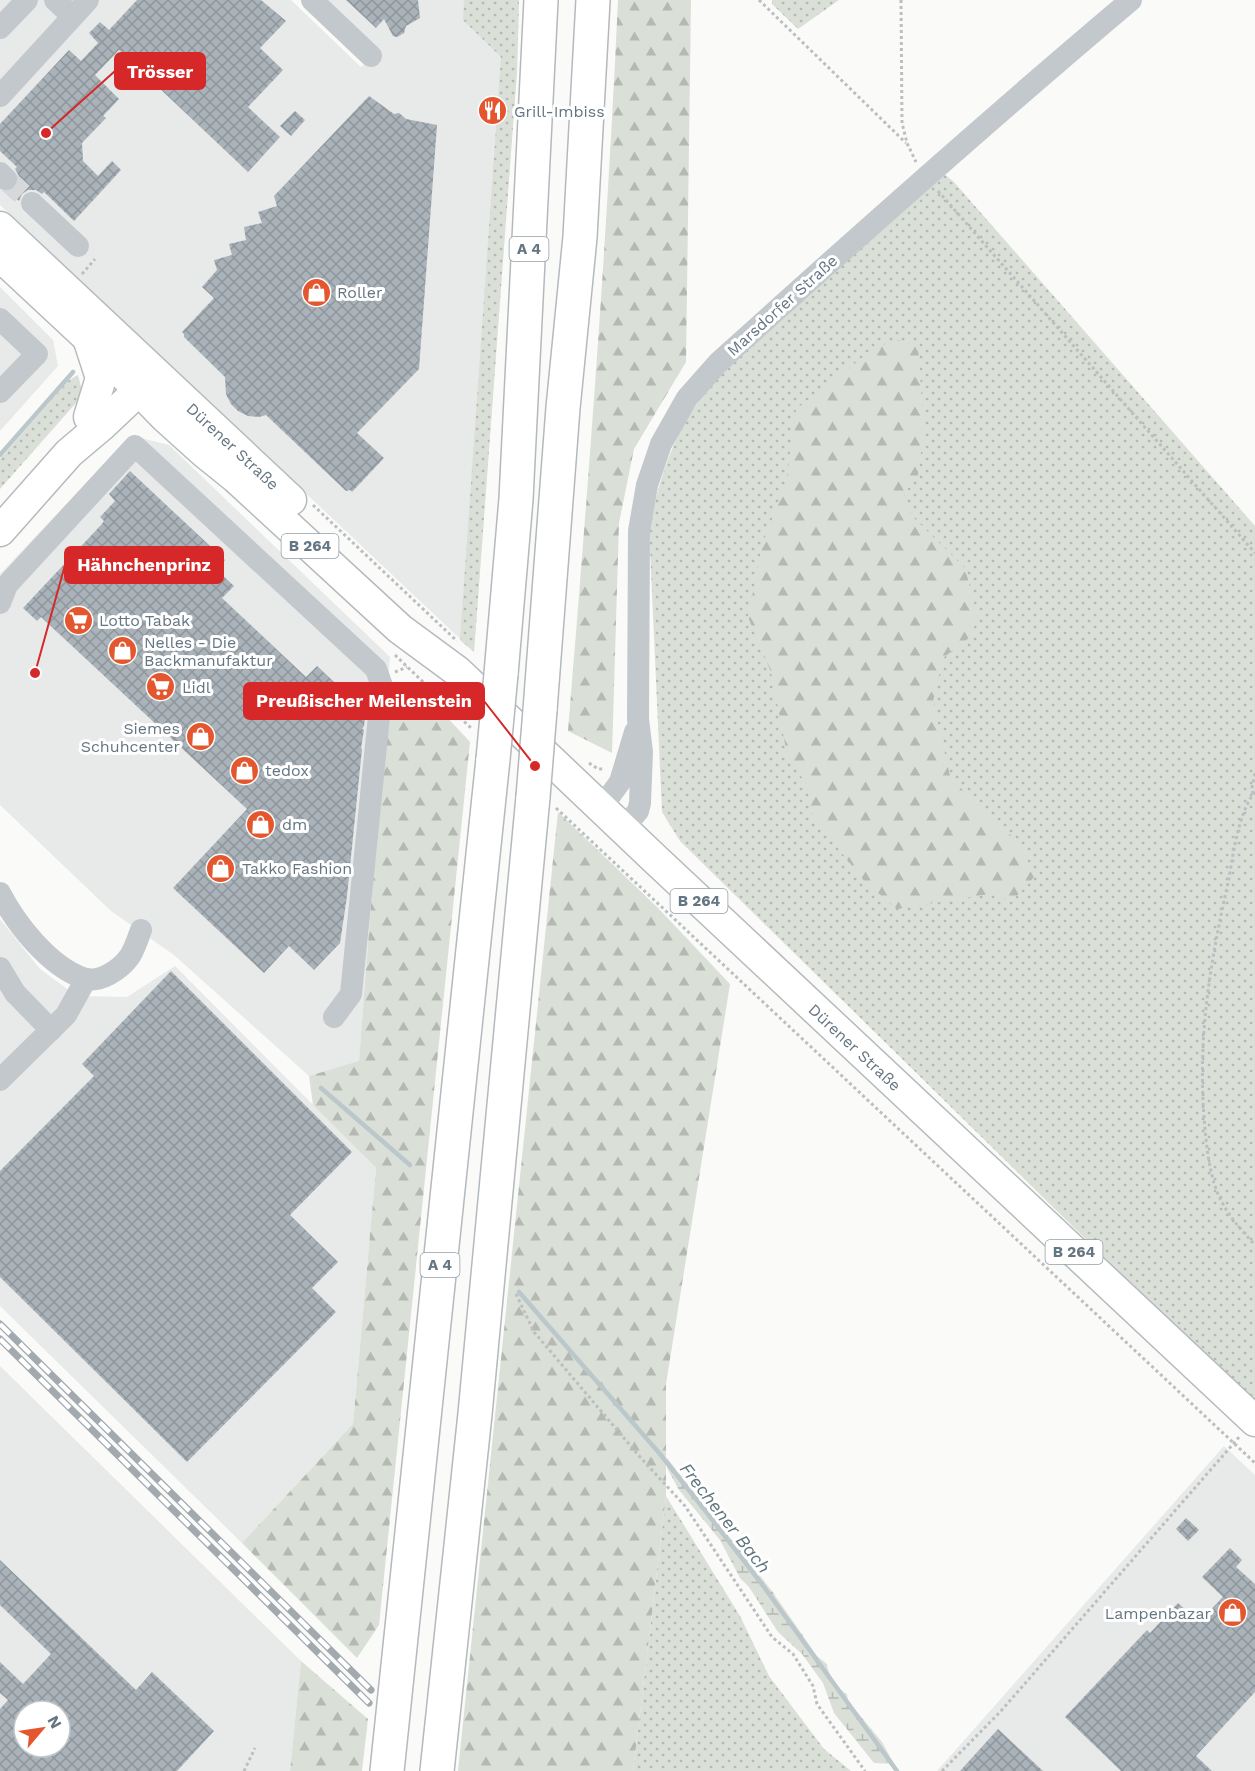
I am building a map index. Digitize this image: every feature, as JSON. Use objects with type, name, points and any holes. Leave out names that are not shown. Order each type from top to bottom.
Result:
[{"type":"highway","name":"A 4","points":[[387,1771],[487,748],[501,674],[516,499],[541,0]]},
{"type":"highway","points":[[437,1771],[541,799],[540,710],[563,408],[580,237],[593,0]]},
{"type":"main road","name":"Dürener Straße","points":[[0,227],[141,375],[420,620],[458,671]]},
{"type":"main road","name":"Dürener Straße","points":[[0,256],[88,338],[141,375],[165,417],[236,478],[400,629],[458,671],[622,829],[1255,1421]]},
{"type":"main road","name":"B 264","points":[[88,338],[101,378],[95,421]]},
{"type":"main road","points":[[0,531],[95,421],[141,375]]},
{"type":"main road","points":[[95,421],[165,417]]},
{"type":"street","points":[[55,0],[72,16]]},
{"type":"street","points":[[0,96],[88,0]]},
{"type":"street","points":[[312,0],[371,56]]},
{"type":"street","name":"Marsdorfer Straße","points":[[622,829],[638,811],[642,752],[638,718],[639,531],[647,485],[661,444],[687,398],[718,363],[921,170],[1012,100],[1131,0]]},
{"type":"street","points":[[32,203],[86,253]]},
{"type":"street","points":[[0,319],[37,354],[0,392]]},
{"type":"street","points":[[0,603],[7,585],[135,446],[376,669],[382,686],[351,994],[334,1017]]},
{"type":"street","name":"Marsdorfer Straße","points":[[600,808],[620,782],[638,718]]},
{"type":"street","points":[[0,893],[39,948],[64,968],[86,979],[106,976],[121,967],[131,954],[141,930]]},
{"type":"street","points":[[0,968],[15,993],[51,1030]]},
{"type":"street","points":[[0,1080],[66,1015],[86,979]]},
{"type":"path","points":[[759,0],[907,144]]},
{"type":"path","points":[[901,0],[902,123],[907,144],[921,170],[1255,553]]},
{"type":"path","points":[[81,279],[86,253]]},
{"type":"path","points":[[463,720],[487,748]]},
{"type":"path","points":[[607,769],[611,765]]},
{"type":"path","points":[[1255,773],[1252,788],[1254,793],[1242,819],[1216,938],[1203,1019],[1202,1074],[1207,1150],[1216,1189],[1226,1209],[1255,1245]]},
{"type":"path","points":[[541,799],[1255,1463]]},
{"type":"path","points":[[516,1294],[534,1332],[640,1457],[685,1506],[772,1637],[793,1654],[813,1686],[817,1704],[865,1771]]},
{"type":"path","points":[[942,1771],[1000,1711],[1255,1421]]},
{"type":"path","points":[[244,1771],[255,1748]]},
{"type":"shaded area","points":[[0,0],[291,0],[361,67],[379,50],[327,0],[519,0],[517,71],[474,652],[0,205]]},
{"type":"shaded area","points":[[0,287],[53,340],[58,366],[0,431]]},
{"type":"shaded area","points":[[141,438],[169,445],[390,657],[359,1062],[309,1076],[174,955],[111,911],[0,805],[0,574],[125,442]]},
{"type":"shaded area","points":[[0,919],[40,969],[77,996],[127,997],[175,966],[376,1168],[353,1424],[242,1543],[0,1306]]},
{"type":"shaded area","points":[[0,1366],[301,1661],[290,1771],[0,1771]]},
{"type":"shaded area","points":[[1224,1446],[1255,1475],[1255,1771],[937,1771]]},
{"type":"green space","points":[[464,0],[519,0],[517,71],[474,652],[460,640],[501,57],[463,20]]},
{"type":"green space","points":[[618,0],[691,0],[686,362],[634,449],[619,523],[612,753],[568,731],[596,366]]},
{"type":"green space","points":[[772,0],[839,0],[798,29],[772,4]]},
{"type":"green space","points":[[943,173],[954,182],[1255,526],[1255,1403],[680,841],[662,812],[649,527],[673,446],[701,397],[728,367]]},
{"type":"green space","points":[[899,340],[918,347],[924,430],[918,475],[904,494],[911,515],[965,568],[978,618],[970,637],[943,658],[933,701],[950,776],[983,813],[1021,843],[1034,877],[1013,900],[989,894],[897,909],[865,882],[813,817],[806,783],[788,759],[771,672],[748,617],[763,542],[786,483],[796,409],[876,347]]},
{"type":"green space","points":[[78,375],[83,395],[0,489],[0,459],[69,380]]},
{"type":"green space","points":[[387,696],[431,700],[470,742],[379,1625],[357,1658],[242,1543],[353,1424],[376,1168],[313,1105],[309,1076],[359,1061]]},
{"type":"green space","points":[[558,812],[658,908],[730,984],[666,1384],[666,1496],[633,1771],[458,1771]]},
{"type":"green space","points":[[667,1458],[772,1591],[817,1656],[827,1664],[834,1681],[847,1694],[848,1701],[882,1742],[894,1764],[874,1763],[834,1713],[823,1683],[802,1654],[778,1632],[749,1587],[740,1578],[720,1540],[679,1490],[667,1468]]},
{"type":"green space","points":[[666,1496],[740,1616],[769,1676],[824,1749],[851,1771],[633,1771]]},
{"type":"green space","points":[[301,1661],[368,1719],[362,1771],[290,1771]]},
{"type":"building","points":[[137,0],[261,0],[286,21],[260,48],[283,70],[248,107],[280,137],[248,172],[119,50],[95,75],[119,99],[103,116],[106,118],[82,143],[83,161],[98,176],[112,161],[121,170],[74,221],[44,192],[42,194],[36,190],[28,190],[22,194],[19,201],[9,192],[16,188],[19,176],[15,169],[17,167],[0,151],[0,124],[69,50],[81,61],[98,43],[89,33],[100,22],[109,30]]},
{"type":"building","points":[[346,0],[418,0],[420,18],[406,26],[404,33],[397,37],[393,36],[384,19],[376,28]]},
{"type":"building","name":"Roller","points":[[369,96],[394,114],[399,113],[406,119],[437,125],[419,369],[357,433],[384,458],[352,492],[346,491],[266,415],[248,416],[238,411],[226,394],[225,377],[184,337],[182,332],[214,298],[202,287],[217,270],[214,260],[232,255],[229,244],[246,240],[244,227],[262,223],[258,212],[277,206],[274,196]]},
{"type":"building","points":[[295,111],[305,120],[291,136],[280,126]]},
{"type":"building","points":[[130,471],[225,560],[216,569],[234,586],[222,598],[306,677],[317,666],[366,712],[362,729],[364,730],[347,896],[340,943],[314,970],[289,946],[264,973],[173,888],[247,809],[41,617],[37,621],[23,608],[101,525],[104,521],[100,517],[115,501],[109,494]]},
{"type":"building","points":[[171,971],[352,1152],[290,1215],[338,1262],[312,1288],[336,1312],[187,1462],[0,1277],[0,1171],[94,1076],[82,1064]]},
{"type":"building","points":[[1186,1518],[1199,1530],[1188,1541],[1176,1529]]},
{"type":"building","points":[[1230,1548],[1242,1560],[1236,1567],[1255,1584],[1255,1692],[1196,1756],[1212,1771],[1121,1771],[1065,1717],[1147,1630],[1150,1633],[1178,1603],[1199,1622],[1223,1597],[1202,1577]]},
{"type":"building","points":[[0,1560],[136,1690],[152,1672],[214,1731],[177,1771],[0,1771],[0,1709],[8,1700],[0,1693],[0,1662],[23,1684],[51,1654],[0,1605]]},
{"type":"building","points":[[998,1729],[1043,1771],[960,1771]]},
{"type":"waterway","points":[[0,455],[73,372]]},
{"type":"waterway","name":"Frechener Bach","points":[[321,1088],[410,1165]]},
{"type":"waterway","name":"Frechener Bach","points":[[519,1292],[660,1454],[700,1504],[764,1587],[897,1771]]},
{"type":"tunnel","points":[[6,179],[32,203]]},
{"type":"railway","points":[[0,1324],[371,1690]]},
{"type":"railway","points":[[0,1339],[369,1703]]},
{"type":"place","name":"Grill-Imbiss","points":[[493,111]]},
{"type":"place","name":"Trösser","points":[[46,133]]},
{"type":"place","name":"Roller","points":[[316,292]]},
{"type":"place","name":"Lotto Tabak","points":[[78,620]]},
{"type":"place","name":"Nelles - Die Backmanufaktur","points":[[123,651]]},
{"type":"place","name":"Hähnchenprinz","points":[[35,673]]},
{"type":"place","name":"Lidl","points":[[161,687]]},
{"type":"place","name":"Siemes Schuhcenter","points":[[201,737]]},
{"type":"place","name":"Preußischer Meilenstein","points":[[535,766]]},
{"type":"place","name":"tedox","points":[[244,770]]},
{"type":"place","name":"dm","points":[[261,824]]},
{"type":"place","name":"Takko Fashion","points":[[221,868]]},
{"type":"place","name":"Lampenbazar","points":[[1232,1613]]}]
